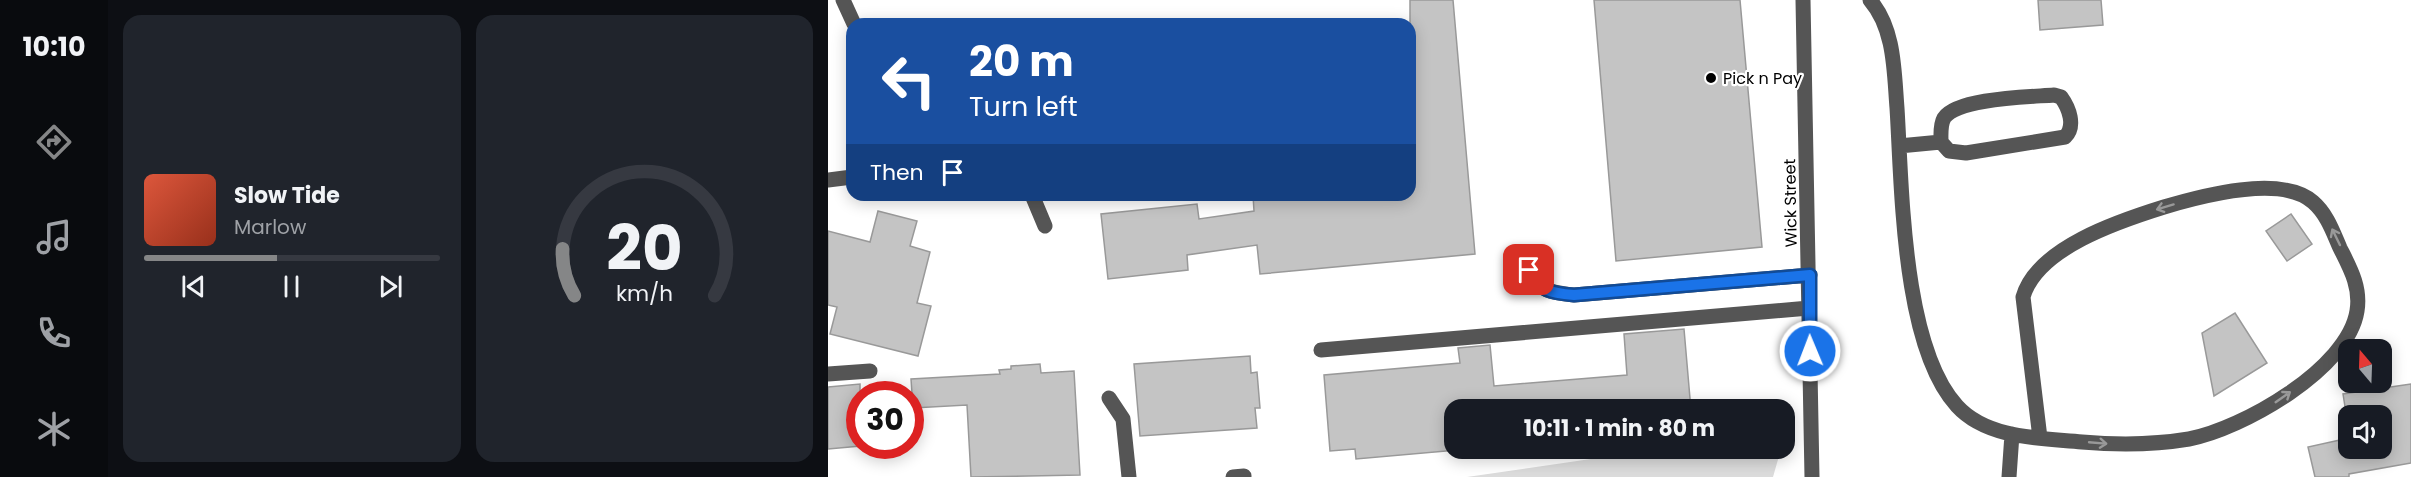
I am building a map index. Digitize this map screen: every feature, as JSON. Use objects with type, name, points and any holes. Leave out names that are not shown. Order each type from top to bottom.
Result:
[{"type":"street","points":[[843,0],[851,18]]},
{"type":"street","name":"Wick Street","points":[[1803,0],[1810,275],[1812,477]]},
{"type":"street","points":[[1870,0],[1879,11],[1888,33],[1894,68],[1904,226],[1917,315],[1926,347],[1938,376],[1958,407],[1971,418],[1986,426],[2012,434],[2040,438],[2126,446],[2191,438],[2226,428],[2266,408],[2320,370],[2346,341],[2357,314],[2358,291],[2352,271],[2325,215],[2313,201],[2285,190],[2258,189],[2216,194],[2167,206],[2110,227],[2078,242],[2039,268],[2027,284],[2023,297],[2040,438]]},
{"type":"street","points":[[2054,94],[2061,97],[2069,111],[2070,133],[2058,140],[1966,153],[1949,151],[1941,142],[1941,124],[1944,117],[1951,111],[1965,106],[2054,94]]},
{"type":"street","points":[[1899,146],[1941,142]]},
{"type":"street","points":[[828,180],[846,178]]},
{"type":"street","points":[[1035,201],[1045,226]]},
{"type":"street","points":[[1525,258],[1534,281],[1543,290],[1574,295],[1810,275]]},
{"type":"street","points":[[1321,350],[1809,308]]},
{"type":"street","points":[[828,374],[870,371]]},
{"type":"street","points":[[1110,399],[1123,419],[1129,477]]},
{"type":"street","points":[[2008,477],[2012,434]]},
{"type":"shaded area","points":[[1591,459],[1778,459],[1773,477],[1467,477]]},
{"type":"building","points":[[1410,0],[1453,0],[1475,254],[1260,274],[1257,245],[1187,255],[1188,270],[1108,279],[1101,214],[1197,204],[1199,219],[1254,211],[1253,201],[1416,201],[1416,18],[1410,18]]},
{"type":"building","points":[[1594,0],[1740,0],[1762,247],[1616,261]]},
{"type":"building","points":[[2038,0],[2101,0],[2103,25],[2040,30]]},
{"type":"building","points":[[878,211],[917,221],[910,246],[930,252],[917,303],[931,306],[918,356],[830,334],[837,307],[828,305],[828,231],[870,242]]},
{"type":"building","points":[[2291,214],[2312,244],[2287,261],[2266,231]]},
{"type":"building","points":[[2235,313],[2267,363],[2214,396],[2202,333]]},
{"type":"building","points":[[1684,329],[1690,399],[1444,399],[1444,451],[1356,459],[1355,449],[1330,451],[1324,375],[1460,363],[1458,348],[1490,345],[1494,386],[1627,375],[1624,334]]},
{"type":"building","points":[[1250,356],[1251,373],[1257,372],[1260,408],[1255,408],[1257,428],[1140,436],[1134,364]]},
{"type":"building","points":[[1040,364],[1041,373],[1074,371],[1080,475],[971,477],[967,405],[924,407],[924,381],[911,381],[911,379],[1000,374],[999,370],[1011,369],[1011,366]]},
{"type":"building","points":[[2411,384],[2411,463],[2349,474],[2349,477],[2315,477],[2308,447],[2338,440],[2338,459],[2392,459],[2392,405],[2345,405],[2343,394],[2392,393],[2392,387]]},
{"type":"building","points":[[846,385],[846,447],[828,449],[828,387]]},
{"type":"place","name":"Pick n Pay","points":[[1711,78]]},
{"type":"route","points":[[1529,270],[1534,281],[1543,290],[1574,295],[1810,275],[1810,351]]}]
